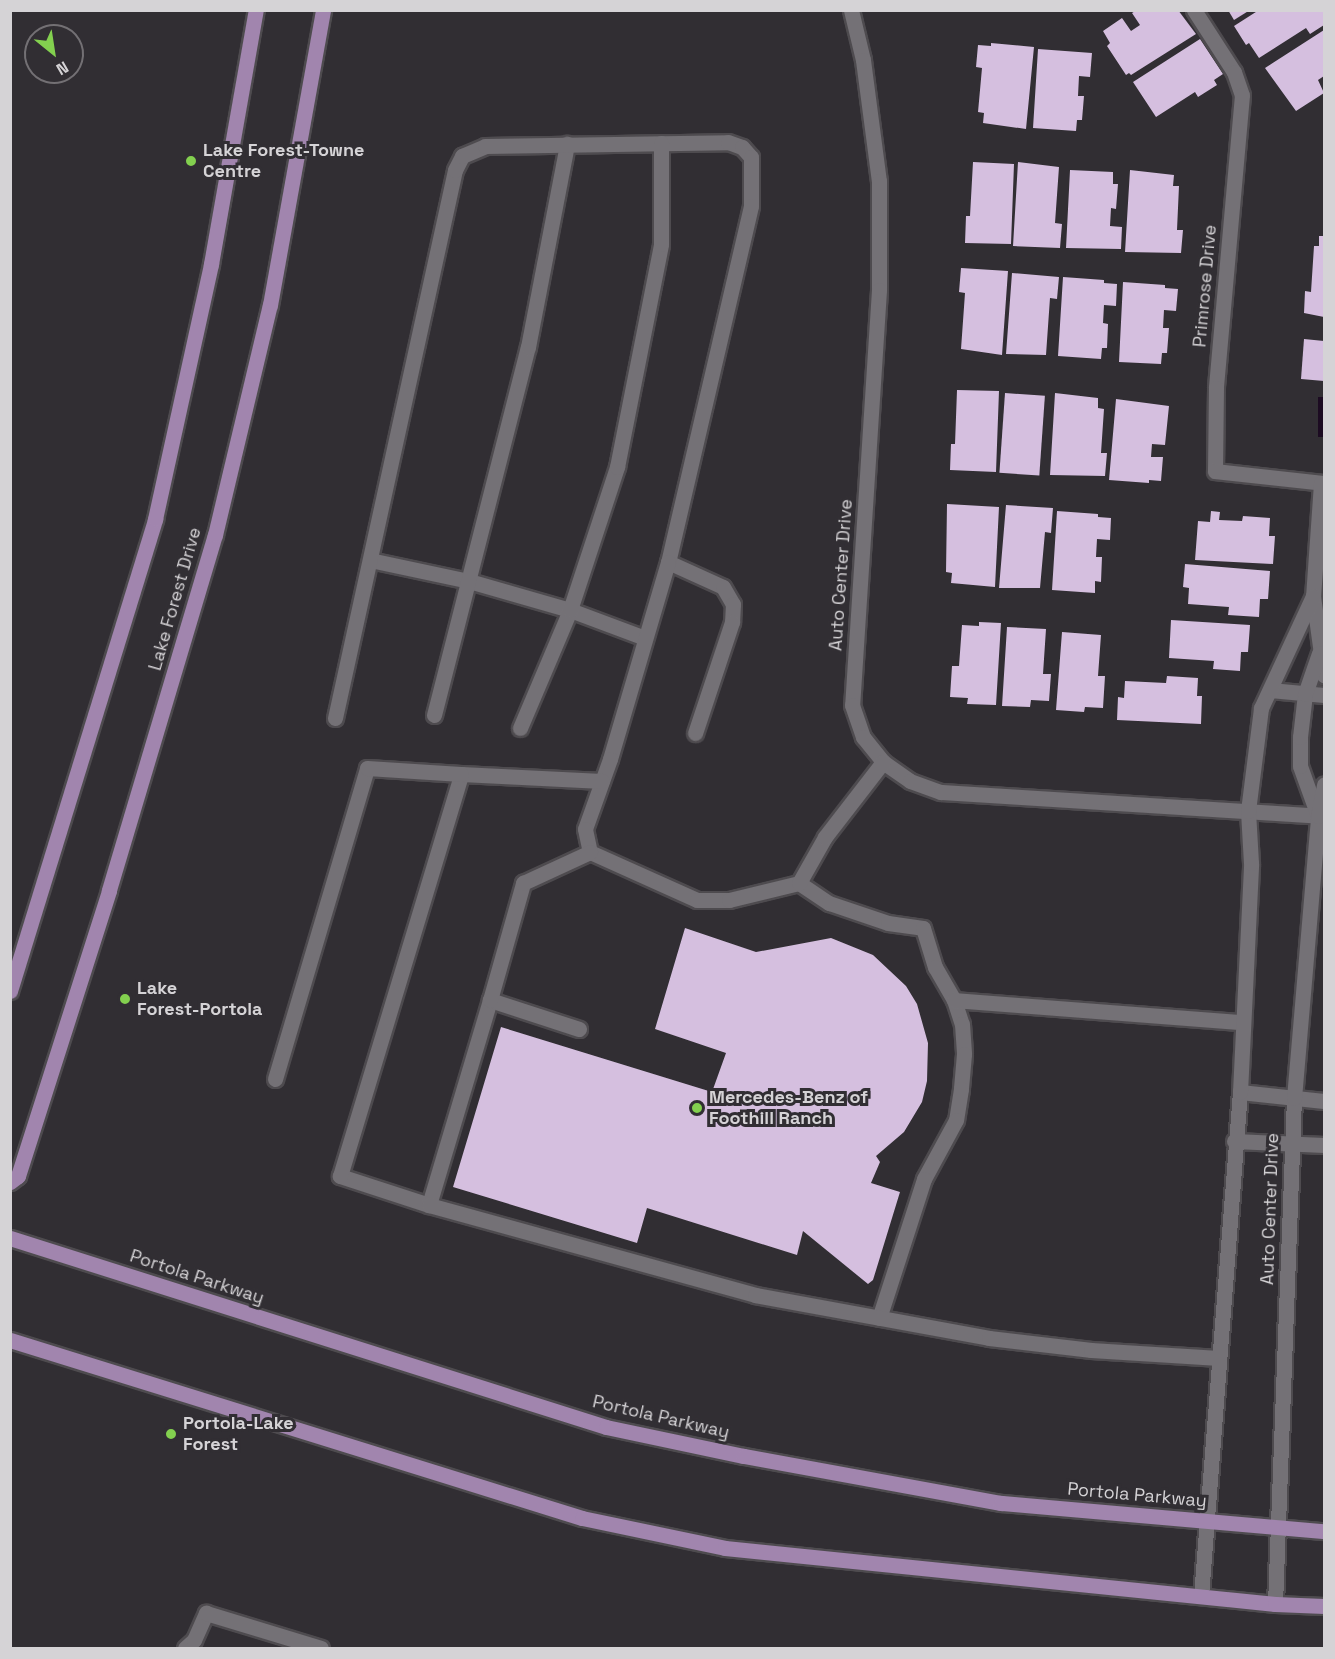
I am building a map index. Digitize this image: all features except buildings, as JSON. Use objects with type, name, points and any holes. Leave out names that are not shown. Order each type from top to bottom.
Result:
[{"type":"main road","points":[[10,991],[155,519],[211,264],[256,10]]},
{"type":"main road","name":"Lake Forest Drive","points":[[10,1182],[18,1176],[26,1153],[109,890],[215,535],[270,305],[323,10]]},
{"type":"main road","name":"Portola Parkway","points":[[10,1238],[606,1427],[744,1456],[1001,1503],[1324,1531]]},
{"type":"main road","points":[[10,1340],[582,1518],[725,1548],[1275,1604],[1324,1606]]},
{"type":"street","name":"Auto Center Drive","points":[[851,10],[863,60],[879,181],[879,290],[852,705],[863,737],[882,762],[910,781],[941,792],[1321,816],[1291,1145],[1275,1604]]},
{"type":"street","name":"Primrose Drive","points":[[1194,10],[1234,72],[1242,95],[1216,388],[1215,471],[1323,483],[1313,596],[1324,675]]},
{"type":"street","points":[[335,718],[455,170],[462,156],[485,146],[728,142],[742,147],[751,158],[751,206],[668,562],[602,781],[585,829],[591,852]]},
{"type":"street","points":[[520,728],[570,610],[617,467],[661,244],[661,143]]},
{"type":"street","points":[[434,716],[528,346],[567,144]]},
{"type":"street","points":[[370,560],[469,581],[570,610],[645,638]]},
{"type":"street","points":[[668,562],[723,587],[733,604],[732,622],[695,733]]},
{"type":"street","name":"Primrose Drive","points":[[1248,811],[1261,708],[1313,596]]},
{"type":"street","name":"Primrose Drive","points":[[1320,649],[1305,694],[1300,737],[1300,766],[1321,816]]},
{"type":"street","points":[[1270,690],[1324,696]]},
{"type":"street","points":[[429,1205],[523,883],[591,852],[697,900],[729,900],[799,883],[825,837],[882,762]]},
{"type":"street","points":[[275,1078],[367,768],[602,781]]},
{"type":"street","points":[[461,774],[340,1176],[429,1205],[755,1295],[989,1338],[1091,1350],[1219,1358]]},
{"type":"street","points":[[1321,816],[1324,785]]},
{"type":"street","name":"Auto Center Drive","points":[[1201,1596],[1234,1141],[1240,1092],[1241,1023],[1251,863],[1248,811]]},
{"type":"street","points":[[799,883],[829,903],[888,923],[923,928],[935,967],[954,1000],[962,1024],[964,1054],[956,1120],[924,1179],[879,1318]]},
{"type":"street","points":[[490,1000],[579,1029]]},
{"type":"street","points":[[954,1000],[1241,1023]]},
{"type":"street","points":[[1240,1092],[1324,1101]]},
{"type":"street","points":[[1234,1141],[1324,1145]]},
{"type":"street","points":[[185,1648],[194,1640],[206,1614],[321,1648]]},
{"type":"shaded area","points":[[1318,397],[1324,397],[1324,437],[1318,437]]},
{"type":"place","name":"Lake Forest-Towne Centre","points":[[191,161]]},
{"type":"place","name":"Lake Forest-Portola","points":[[125,999]]},
{"type":"place","name":"Mercedes-Benz of Foothill Ranch","points":[[697,1108]]},
{"type":"place","name":"Portola-Lake Forest","points":[[171,1434]]}]
